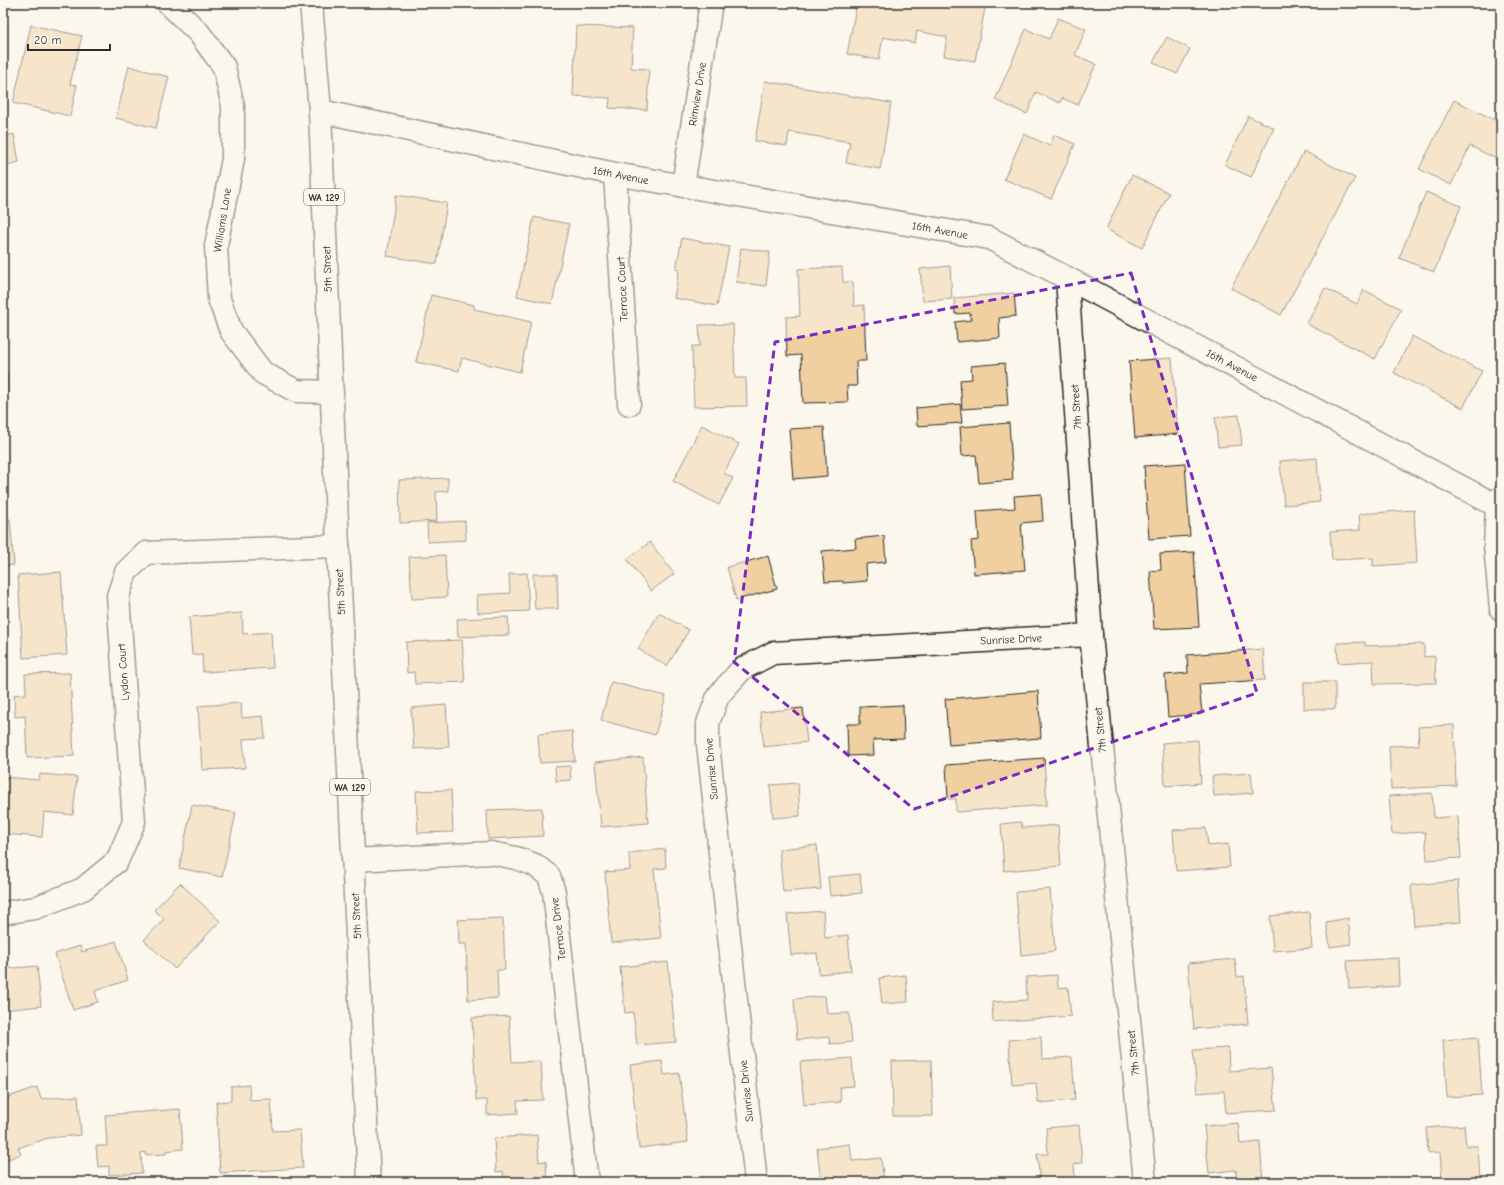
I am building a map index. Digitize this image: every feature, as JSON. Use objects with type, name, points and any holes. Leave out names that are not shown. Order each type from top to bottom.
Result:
[{"type":"street","name":"Williams Lane","points":[[168,3],[199,33],[224,67],[233,106],[233,159],[216,246],[219,299],[231,331],[264,373],[296,391],[332,392]]},
{"type":"street","name":"5th Street","points":[[311,3],[320,111],[338,546],[368,1182]]},
{"type":"street","name":"Rimview Drive","points":[[683,186],[711,3]]},
{"type":"street","name":"16th Avenue","points":[[320,111],[615,174],[989,238],[1500,503]]},
{"type":"street","name":"Terrace Court","points":[[615,174],[629,404]]},
{"type":"street","name":"7th Street","points":[[1067,278],[1091,635],[1145,1182]]},
{"type":"street","points":[[1500,503],[1495,546],[1501,609]]},
{"type":"street","name":"Lydon Court","points":[[3,913],[34,908],[83,889],[116,861],[134,822],[118,596],[126,572],[146,553],[338,546]]},
{"type":"street","name":"Sunrise Drive","points":[[756,1182],[708,744],[708,722],[718,696],[742,669],[773,653],[1091,635]]},
{"type":"street","name":"Terrace Drive","points":[[353,860],[491,853],[516,858],[535,865],[549,876],[554,892],[587,1182]]},
{"type":"highlighted area","points":[[1131,273],[1257,693],[914,809],[734,662],[775,342]]},
{"type":"building","points":[[857,3],[986,3],[975,61],[944,56],[947,37],[917,31],[915,43],[883,37],[879,60],[847,54]]},
{"type":"building","points":[[1058,18],[1086,29],[1075,55],[1096,64],[1078,105],[1062,98],[1060,103],[1036,92],[1027,114],[995,100],[1026,29],[1049,39]]},
{"type":"building","points":[[31,25],[82,36],[70,84],[77,85],[70,116],[13,103]]},
{"type":"building","points":[[576,26],[633,28],[631,68],[649,69],[647,110],[609,108],[610,98],[573,96]]},
{"type":"building","points":[[1167,37],[1190,49],[1177,74],[1153,62]]},
{"type":"building","points":[[129,66],[169,77],[156,128],[116,118]]},
{"type":"building","points":[[765,81],[891,103],[880,169],[846,163],[850,142],[789,132],[787,146],[755,141]]},
{"type":"building","points":[[1454,100],[1501,123],[1501,161],[1470,146],[1451,185],[1419,169]]},
{"type":"building","points":[[1248,116],[1274,128],[1251,177],[1225,165]]},
{"type":"building","points":[[14,134],[19,162],[3,166],[3,137]]},
{"type":"building","points":[[1024,134],[1050,146],[1054,135],[1075,144],[1051,199],[1004,179]]},
{"type":"building","points":[[1304,151],[1355,178],[1281,315],[1231,288]]},
{"type":"building","points":[[1132,175],[1169,193],[1142,248],[1106,229]]},
{"type":"building","points":[[1426,192],[1461,206],[1434,272],[1399,258]]},
{"type":"building","points":[[396,195],[447,203],[437,264],[387,256]]},
{"type":"building","points":[[534,217],[569,224],[552,304],[517,296]]},
{"type":"building","points":[[682,238],[729,247],[717,306],[674,298],[679,270],[676,269]]},
{"type":"building","points":[[741,248],[770,252],[766,286],[736,282]]},
{"type":"building","points":[[950,266],[952,299],[923,301],[920,269]]},
{"type":"building","points":[[842,267],[843,282],[853,282],[854,306],[864,305],[866,361],[856,361],[857,386],[847,386],[848,402],[803,403],[801,355],[787,356],[786,317],[800,316],[798,269]]},
{"type":"building","points":[[1325,288],[1357,304],[1364,290],[1401,309],[1375,359],[1307,324]]},
{"type":"building","points":[[1014,293],[1016,316],[999,318],[1000,338],[957,342],[955,322],[971,320],[970,313],[955,314],[954,298]]},
{"type":"building","points":[[431,295],[474,305],[474,309],[531,322],[520,372],[462,358],[459,371],[416,362]]},
{"type":"building","points":[[733,324],[735,378],[746,378],[747,406],[694,407],[692,346],[700,346],[699,325]]},
{"type":"building","points":[[1412,336],[1482,371],[1463,408],[1394,373]]},
{"type":"building","points":[[1172,358],[1178,434],[1135,438],[1129,361]]},
{"type":"building","points":[[1005,363],[1008,406],[962,409],[960,380],[972,379],[971,366]]},
{"type":"building","points":[[7,371],[8,393],[3,393],[3,372]]},
{"type":"building","points":[[960,404],[962,423],[917,426],[916,408]]},
{"type":"building","points":[[1239,415],[1242,445],[1218,447],[1215,417]]},
{"type":"building","points":[[1009,423],[1013,480],[979,483],[976,455],[962,456],[960,427]]},
{"type":"building","points":[[702,425],[739,444],[724,473],[733,478],[719,505],[673,481]]},
{"type":"building","points":[[824,427],[827,476],[793,479],[789,429]]},
{"type":"building","points":[[1317,458],[1320,502],[1284,505],[1280,461]]},
{"type":"building","points":[[1185,463],[1190,536],[1149,539],[1144,466]]},
{"type":"building","points":[[448,478],[448,491],[436,492],[437,521],[400,523],[399,480]]},
{"type":"building","points":[[1041,494],[1043,521],[1021,523],[1025,570],[974,574],[971,541],[979,540],[977,511],[1015,508],[1014,496]]},
{"type":"building","points":[[1414,510],[1417,563],[1373,566],[1373,558],[1332,560],[1330,532],[1360,530],[1359,514]]},
{"type":"building","points":[[10,519],[14,565],[3,566],[3,520]]},
{"type":"building","points":[[465,521],[466,540],[428,542],[427,523]]},
{"type":"building","points":[[884,536],[886,562],[866,564],[867,581],[843,583],[843,581],[825,582],[822,551],[856,548],[855,539]]},
{"type":"building","points":[[650,542],[674,574],[651,591],[627,559]]},
{"type":"building","points":[[1194,552],[1199,627],[1154,629],[1150,571],[1161,570],[1160,554]]},
{"type":"building","points":[[445,555],[447,597],[412,599],[409,557]]},
{"type":"building","points":[[768,556],[777,589],[736,600],[727,567]]},
{"type":"building","points":[[61,572],[67,655],[23,658],[18,575]]},
{"type":"building","points":[[527,573],[529,611],[478,613],[477,595],[510,593],[509,574]]},
{"type":"building","points":[[533,574],[557,574],[558,609],[535,609]]},
{"type":"building","points":[[242,613],[243,634],[271,632],[273,668],[203,672],[202,654],[192,655],[189,617]]},
{"type":"building","points":[[659,613],[689,630],[667,666],[638,649]]},
{"type":"building","points":[[508,617],[509,635],[458,637],[457,619]]},
{"type":"building","points":[[462,640],[465,682],[415,684],[414,672],[407,673],[406,642]]},
{"type":"building","points":[[1365,642],[1365,646],[1424,644],[1424,657],[1435,656],[1436,683],[1374,684],[1373,661],[1338,663],[1337,643]]},
{"type":"building","points":[[1263,649],[1265,680],[1199,684],[1202,714],[1168,717],[1165,675],[1188,673],[1187,655]]},
{"type":"building","points":[[70,673],[74,756],[27,758],[25,716],[15,717],[14,695],[26,694],[25,674]]},
{"type":"building","points":[[611,682],[666,696],[655,735],[601,720]]},
{"type":"building","points":[[1304,682],[1335,682],[1335,709],[1304,709]]},
{"type":"building","points":[[1038,691],[1041,738],[949,745],[945,699]]},
{"type":"building","points":[[241,703],[242,718],[263,716],[265,738],[243,739],[245,768],[202,770],[198,706]]},
{"type":"building","points":[[446,705],[449,747],[414,749],[411,708]]},
{"type":"building","points":[[903,705],[904,739],[873,740],[874,755],[848,756],[847,724],[860,724],[860,707]]},
{"type":"building","points":[[803,708],[807,742],[764,747],[760,712]]},
{"type":"building","points":[[1454,725],[1456,786],[1391,789],[1389,746],[1419,745],[1418,727]]},
{"type":"building","points":[[572,731],[575,761],[540,763],[538,734]]},
{"type":"building","points":[[1198,740],[1201,783],[1165,786],[1162,743]]},
{"type":"building","points":[[643,757],[648,823],[601,827],[595,762]]},
{"type":"building","points":[[1044,758],[1047,805],[956,812],[956,799],[948,799],[946,765]]},
{"type":"building","points":[[570,766],[571,780],[556,781],[555,767]]},
{"type":"building","points":[[1251,773],[1253,793],[1214,796],[1212,776]]},
{"type":"building","points":[[40,774],[77,777],[73,815],[44,812],[42,837],[3,834],[3,777],[39,780]]},
{"type":"building","points":[[798,783],[800,816],[773,818],[770,785]]},
{"type":"building","points":[[451,790],[453,832],[418,833],[416,791]]},
{"type":"building","points":[[1432,793],[1434,818],[1458,816],[1461,858],[1427,860],[1425,832],[1392,834],[1389,796]]},
{"type":"building","points":[[192,805],[236,813],[222,877],[179,868]]},
{"type":"building","points":[[542,808],[543,836],[488,839],[487,810]]},
{"type":"building","points":[[1021,822],[1022,828],[1058,825],[1061,866],[1004,871],[1001,824]]},
{"type":"building","points":[[1206,828],[1208,846],[1228,844],[1230,867],[1176,871],[1173,830]]},
{"type":"building","points":[[817,845],[821,889],[783,892],[779,849]]},
{"type":"building","points":[[665,849],[666,868],[654,869],[661,938],[611,943],[605,872],[630,870],[629,853]]},
{"type":"building","points":[[860,874],[862,893],[830,896],[828,877]]},
{"type":"building","points":[[1458,881],[1461,922],[1414,926],[1411,885]]},
{"type":"building","points":[[180,883],[220,921],[175,969],[144,940],[164,919],[154,910]]},
{"type":"building","points":[[1050,889],[1055,951],[1021,955],[1016,892]]},
{"type":"building","points":[[823,911],[825,938],[848,935],[851,971],[819,974],[817,953],[791,955],[787,914]]},
{"type":"building","points":[[1309,912],[1312,948],[1273,951],[1270,916]]},
{"type":"building","points":[[503,918],[505,970],[497,970],[498,998],[468,1000],[466,944],[459,944],[458,920]]},
{"type":"building","points":[[1348,918],[1351,944],[1330,947],[1326,922]]},
{"type":"building","points":[[116,941],[128,980],[95,991],[98,1002],[73,1010],[55,954],[80,946],[82,952]]},
{"type":"building","points":[[1399,958],[1400,986],[1349,989],[1347,961]]},
{"type":"building","points":[[1235,959],[1237,977],[1244,976],[1248,1024],[1194,1029],[1188,963]]},
{"type":"building","points":[[668,962],[676,1042],[637,1045],[633,1012],[625,1013],[620,967]]},
{"type":"building","points":[[37,966],[41,1006],[3,1010],[3,969]]},
{"type":"building","points":[[906,975],[908,1002],[882,1004],[879,978]]},
{"type":"building","points":[[1057,975],[1058,988],[1068,987],[1071,1016],[993,1022],[992,1002],[1027,1000],[1026,977]]},
{"type":"building","points":[[825,996],[827,1014],[849,1013],[852,1042],[830,1044],[829,1037],[797,1040],[794,999]]},
{"type":"building","points":[[509,1016],[512,1062],[541,1061],[543,1100],[517,1101],[518,1113],[487,1115],[487,1100],[476,1100],[472,1018]]},
{"type":"building","points":[[1041,1037],[1042,1059],[1072,1057],[1075,1100],[1038,1103],[1036,1083],[1012,1085],[1009,1040]]},
{"type":"building","points":[[1478,1037],[1482,1095],[1447,1097],[1443,1040]]},
{"type":"building","points":[[1228,1048],[1229,1071],[1271,1068],[1276,1110],[1226,1113],[1224,1091],[1197,1093],[1193,1050]]},
{"type":"building","points":[[852,1058],[854,1086],[840,1087],[841,1102],[804,1105],[800,1062]]},
{"type":"building","points":[[931,1060],[933,1116],[893,1116],[892,1061]]},
{"type":"building","points":[[662,1061],[664,1075],[679,1073],[688,1142],[639,1148],[630,1065]]},
{"type":"building","points":[[249,1085],[250,1100],[271,1099],[273,1131],[300,1130],[303,1168],[220,1173],[216,1102],[231,1101],[231,1087]]},
{"type":"building","points":[[37,1087],[41,1099],[78,1096],[81,1135],[48,1138],[18,1148],[21,1154],[3,1161],[3,1099]]},
{"type":"building","points":[[180,1109],[183,1149],[165,1151],[166,1154],[145,1155],[145,1152],[141,1153],[142,1173],[109,1175],[109,1166],[98,1167],[96,1146],[107,1146],[105,1115]]},
{"type":"building","points":[[1238,1123],[1240,1144],[1260,1142],[1263,1182],[1237,1182],[1236,1170],[1209,1173],[1204,1126]]},
{"type":"building","points":[[1079,1125],[1082,1163],[1074,1164],[1075,1180],[1040,1182],[1037,1154],[1048,1154],[1046,1128]]},
{"type":"building","points":[[1464,1125],[1466,1146],[1478,1146],[1480,1182],[1442,1182],[1440,1152],[1428,1153],[1426,1128]]},
{"type":"building","points":[[537,1135],[539,1162],[546,1161],[547,1182],[504,1182],[503,1171],[496,1172],[494,1138]]},
{"type":"building","points":[[850,1144],[852,1161],[881,1158],[884,1182],[821,1182],[817,1148]]}]
